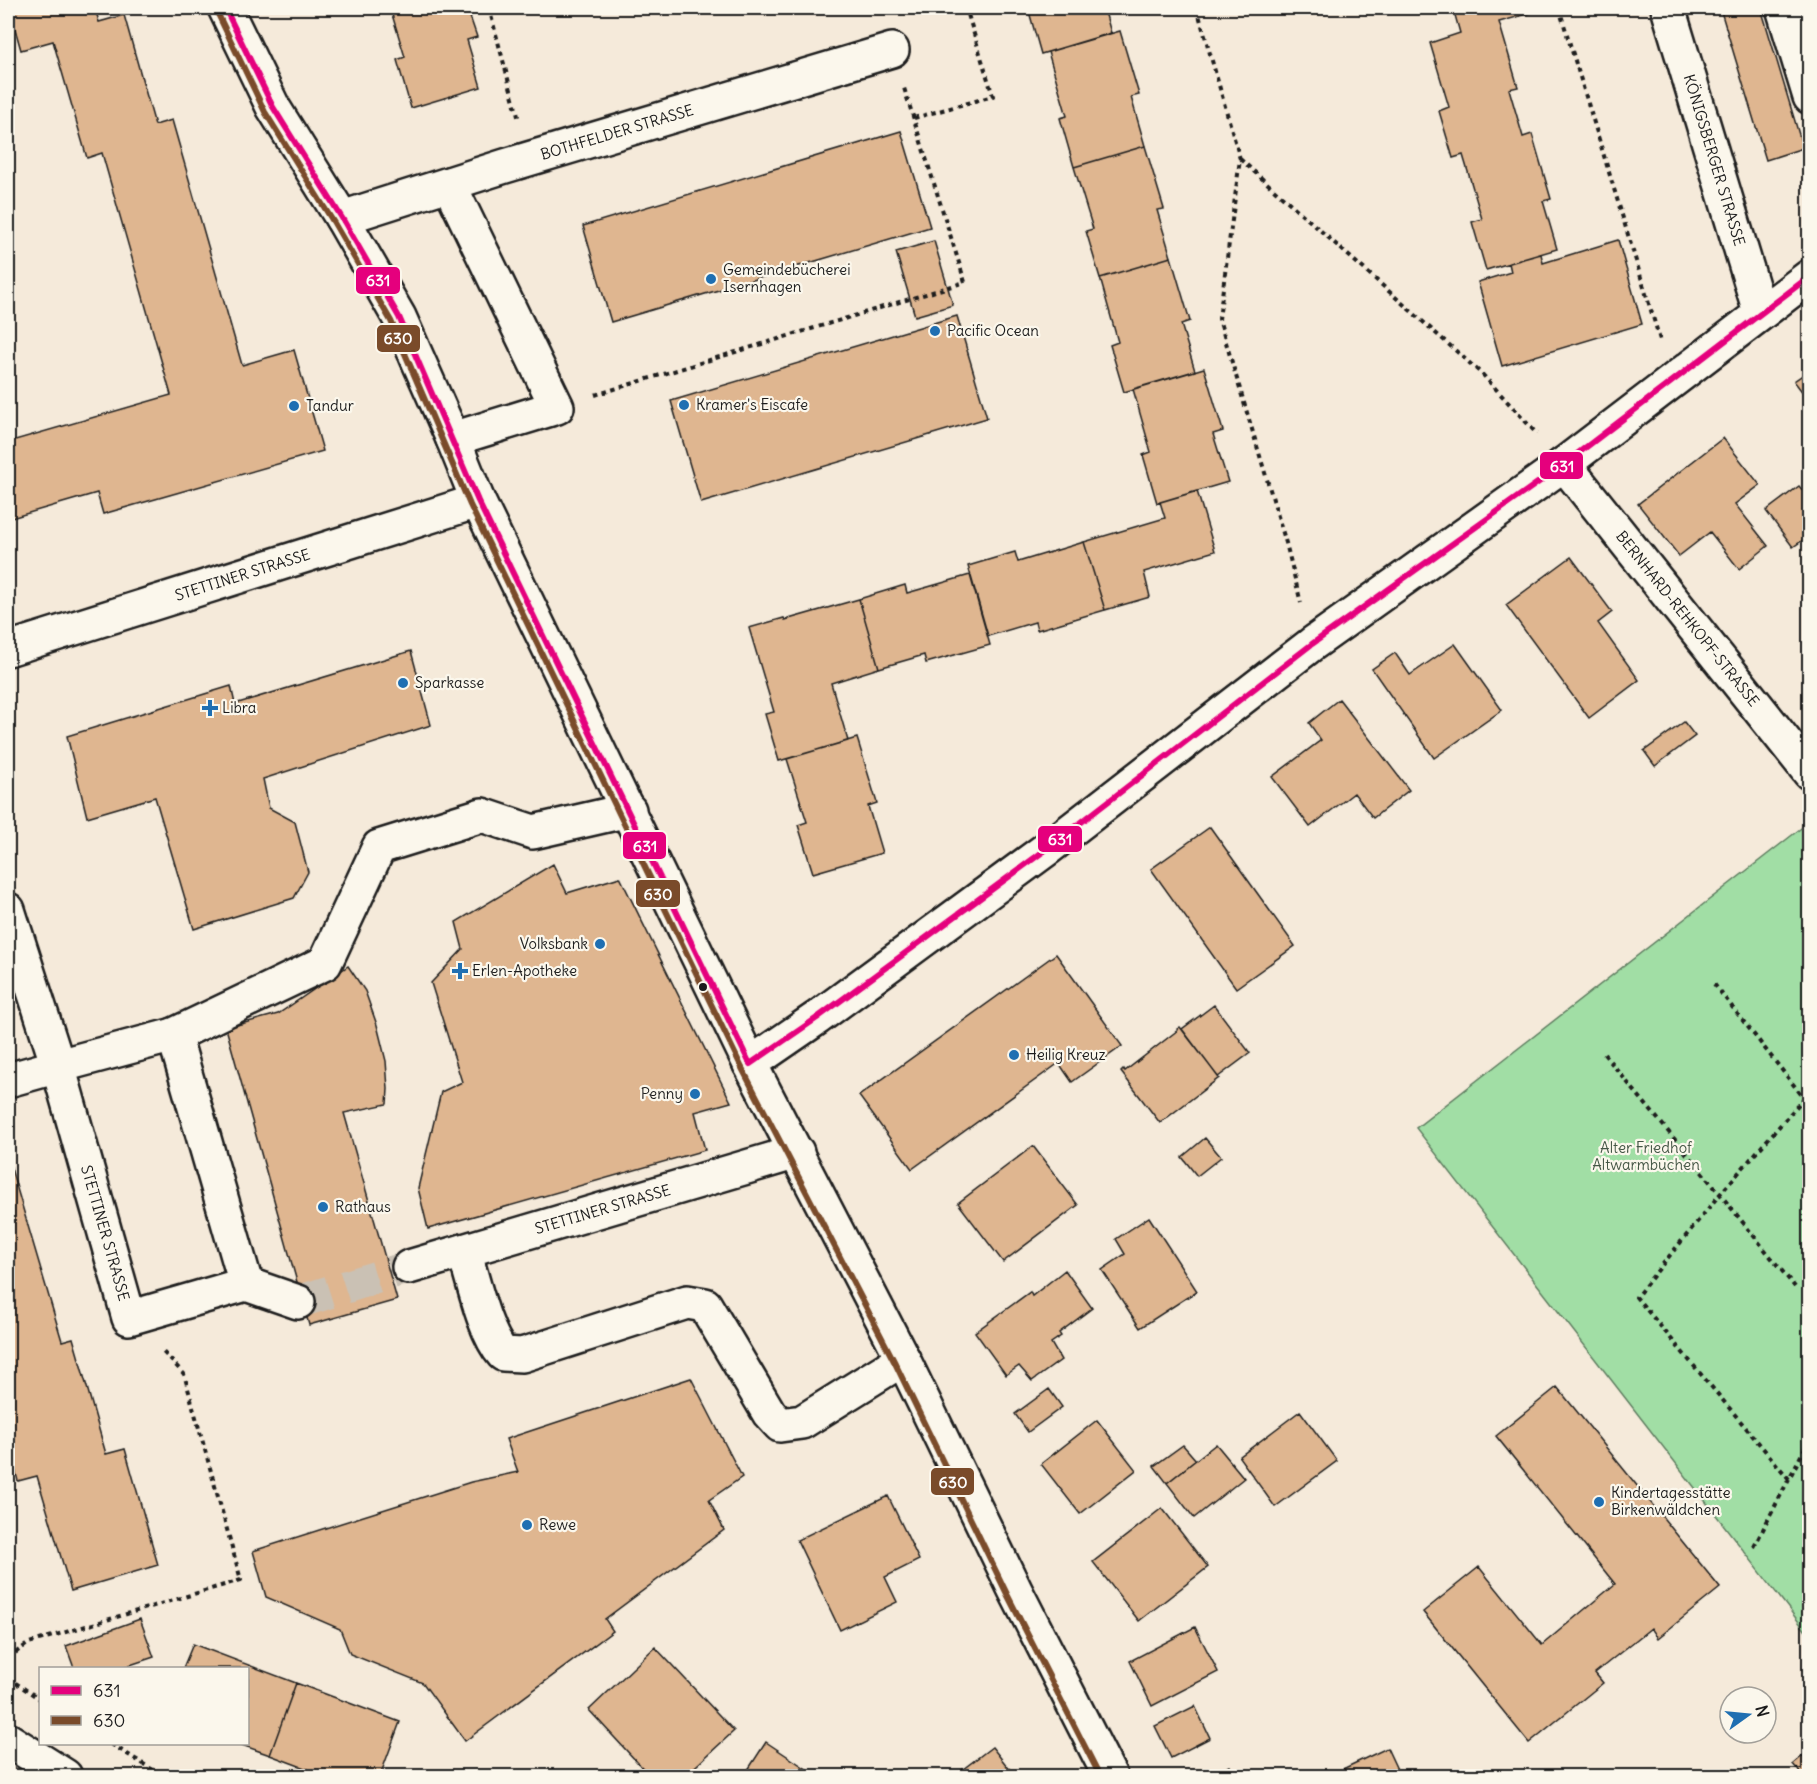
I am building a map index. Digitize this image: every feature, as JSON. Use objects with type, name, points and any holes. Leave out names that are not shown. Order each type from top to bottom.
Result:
[{"type":"street","points":[[225,8],[273,107],[342,218],[399,317],[478,501],[750,1065],[903,1359],[1015,1590],[1110,1776]]},
{"type":"street","name":"KÖNIGSBERGER STRASSE","points":[[1668,8],[1761,312]]},
{"type":"street","points":[[1783,8],[1809,97]]},
{"type":"street","name":"BOTHFELDER STRASSE","points":[[342,218],[892,50]]},
{"type":"street","points":[[449,184],[557,407],[453,439]]},
{"type":"street","points":[[750,1065],[1038,855],[1312,644],[1564,464],[1809,276]]},
{"type":"street","name":"BERNHARD-REHKOPF-STRASSE","points":[[1564,464],[1809,773]]},
{"type":"street","name":"STETTINER STRASSE","points":[[8,649],[478,501]]},
{"type":"street","points":[[8,1080],[174,1035],[325,963],[379,848],[482,815],[533,832],[628,810]]},
{"type":"street","name":"STETTINER STRASSE","points":[[8,910],[58,1066],[129,1318],[246,1284]]},
{"type":"street","points":[[174,1035],[246,1284],[298,1302]]},
{"type":"street","name":"STETTINER STRASSE","points":[[409,1267],[797,1152]]},
{"type":"street","points":[[464,1251],[489,1330],[496,1346],[503,1354],[522,1355],[687,1302],[705,1305],[769,1413],[780,1425],[802,1422],[903,1359]]},
{"type":"street","points":[[8,1740],[65,1776]]},
{"type":"path","points":[[489,8],[529,159]]},
{"type":"path","points":[[914,118],[993,96],[966,8]]},
{"type":"path","points":[[1197,8],[1240,159],[1219,319],[1286,543],[1312,644]]},
{"type":"path","points":[[1559,8],[1673,380]]},
{"type":"path","points":[[557,407],[964,282],[892,50]]},
{"type":"path","points":[[1240,159],[1483,375],[1564,464]]},
{"type":"path","points":[[1714,984],[1809,1106]]},
{"type":"path","points":[[1604,1054],[1795,1287]]},
{"type":"path","points":[[1789,1479],[1636,1297],[1720,1194],[1809,1094]]},
{"type":"path","points":[[8,1658],[29,1643],[241,1580],[184,1374],[129,1318]]},
{"type":"path","points":[[1754,1547],[1809,1438]]},
{"type":"path","points":[[8,1678],[39,1698]]},
{"type":"path","points":[[114,1745],[163,1776]]},
{"type":"green space","name":"Alter Friedhof Altwarmbüchen","points":[[1809,822],[1809,1635],[1416,1128]]},
{"type":"building","points":[[9,8],[95,8],[99,22],[124,15],[155,125],[172,120],[242,365],[294,350],[323,451],[103,514],[97,493],[8,519],[8,442],[171,395],[102,153],[87,158],[53,41],[21,50]]},
{"type":"building","points":[[390,8],[467,8],[477,37],[467,40],[481,87],[411,108],[397,60],[405,57]]},
{"type":"building","points":[[1028,8],[1104,8],[1111,33],[1041,54]]},
{"type":"building","points":[[1453,8],[1530,8],[1531,13],[1499,22],[1518,87],[1509,89],[1523,137],[1532,134],[1551,199],[1543,201],[1557,249],[1486,270],[1472,222],[1482,219],[1463,155],[1453,158],[1439,111],[1449,107],[1430,43],[1460,33]]},
{"type":"building","points":[[1720,8],[1761,8],[1803,148],[1766,160]]},
{"type":"building","points":[[1120,31],[1139,95],[1131,97],[1145,146],[1074,167],[1060,118],[1067,116],[1048,52]]},
{"type":"building","points":[[901,131],[930,227],[611,322],[583,226]]},
{"type":"building","points":[[1145,146],[1164,209],[1157,210],[1171,257],[1100,278],[1086,231],[1093,229],[1074,167]]},
{"type":"building","points":[[1618,240],[1642,324],[1502,366],[1478,282],[1511,272],[1509,263],[1541,254],[1543,263]]},
{"type":"building","points":[[934,241],[953,305],[915,316],[896,252]]},
{"type":"building","points":[[1171,257],[1190,321],[1181,324],[1195,371],[1124,392],[1110,345],[1118,342],[1100,278]]},
{"type":"building","points":[[957,316],[987,418],[701,503],[671,401]]},
{"type":"building","points":[[1204,368],[1223,431],[1213,434],[1228,482],[1157,503],[1143,455],[1151,452],[1133,389]]},
{"type":"building","points":[[1810,370],[1810,402],[1794,381]]},
{"type":"building","points":[[1723,438],[1760,485],[1735,504],[1768,546],[1739,569],[1710,532],[1679,556],[1638,504]]},
{"type":"building","points":[[1799,486],[1810,499],[1810,535],[1793,547],[1766,511]]},
{"type":"building","points":[[1197,491],[1215,551],[1144,572],[1150,597],[1105,610],[1084,542],[1165,518],[1160,502]]},
{"type":"building","points":[[1084,542],[1105,610],[1037,630],[1035,622],[988,636],[968,566],[1015,552],[1018,562]]},
{"type":"building","points":[[1571,557],[1612,612],[1598,623],[1639,680],[1589,718],[1506,605]]},
{"type":"building","points":[[970,575],[990,645],[926,663],[924,655],[879,668],[859,599],[905,585],[907,593]]},
{"type":"building","points":[[859,599],[879,668],[831,683],[848,741],[779,761],[765,714],[774,712],[749,628]]},
{"type":"building","points":[[1455,644],[1502,710],[1434,758],[1372,669],[1395,653],[1410,675]]},
{"type":"building","points":[[411,651],[431,725],[263,779],[269,808],[295,822],[308,872],[294,898],[194,929],[155,797],[87,817],[67,736],[231,686],[235,704]]},
{"type":"building","points":[[1339,699],[1409,790],[1373,818],[1354,793],[1310,827],[1272,777],[1321,740],[1309,723]]},
{"type":"building","points":[[1684,722],[1695,736],[1655,766],[1644,751]]},
{"type":"building","points":[[857,738],[877,803],[868,806],[882,853],[813,873],[798,825],[807,822],[787,759]]},
{"type":"building","points":[[1210,827],[1295,946],[1236,988],[1151,869]]},
{"type":"building","points":[[553,864],[567,893],[620,877],[731,1102],[695,1112],[705,1150],[428,1229],[418,1188],[441,1092],[462,1082],[431,983],[463,949],[456,922]]},
{"type":"building","name":"Heilig Kreuz","points":[[1056,954],[1122,1046],[1072,1082],[1059,1063],[912,1169],[859,1096]]},
{"type":"building","name":"Rathaus","points":[[348,966],[365,991],[377,1025],[386,1061],[388,1089],[387,1104],[344,1113],[397,1300],[309,1325],[226,1028],[278,1014]]},
{"type":"building","points":[[1214,1005],[1250,1053],[1218,1077],[1182,1029]]},
{"type":"building","points":[[1180,1027],[1219,1078],[1160,1123],[1121,1072]]},
{"type":"building","points":[[1205,1138],[1221,1157],[1197,1176],[1182,1157]]},
{"type":"building","points":[[1033,1146],[1078,1205],[1003,1262],[958,1203]]},
{"type":"building","points":[[8,1158],[62,1341],[73,1338],[106,1454],[125,1449],[158,1565],[71,1591],[37,1476],[18,1481],[8,1444]]},
{"type":"building","points":[[1149,1217],[1197,1291],[1140,1328],[1102,1270],[1125,1254],[1116,1239]]},
{"type":"building","points":[[1065,1270],[1092,1308],[1059,1333],[1061,1336],[1051,1343],[1061,1360],[1032,1381],[1019,1366],[1006,1375],[975,1332],[1030,1292],[1032,1296]]},
{"type":"building","points":[[691,1378],[742,1477],[709,1500],[724,1530],[605,1619],[613,1631],[465,1741],[423,1683],[350,1654],[340,1629],[266,1597],[253,1551],[471,1482],[518,1472],[506,1439]]},
{"type":"building","name":"Kindertagesstätte Birkenwäldchen","points":[[1557,1387],[1720,1588],[1658,1638],[1651,1628],[1595,1673],[1603,1683],[1529,1743],[1423,1612],[1479,1567],[1542,1645],[1615,1584],[1496,1436]]},
{"type":"building","points":[[1049,1389],[1062,1407],[1028,1432],[1015,1414]]},
{"type":"building","points":[[1300,1411],[1337,1461],[1275,1507],[1239,1457]]},
{"type":"building","points":[[1097,1420],[1136,1470],[1080,1514],[1041,1464]]},
{"type":"building","points":[[1216,1444],[1244,1478],[1194,1518],[1167,1483]]},
{"type":"building","points":[[1183,1445],[1196,1460],[1167,1483],[1154,1466]]},
{"type":"building","points":[[888,1496],[919,1560],[885,1577],[897,1602],[840,1630],[797,1540]]},
{"type":"building","points":[[1162,1508],[1208,1567],[1139,1621],[1093,1562]]},
{"type":"building","points":[[140,1619],[154,1657],[124,1667],[74,1667],[66,1646]]},
{"type":"building","points":[[1195,1627],[1218,1672],[1152,1706],[1130,1661]]},
{"type":"building","points":[[193,1644],[296,1683],[270,1755],[242,1745],[249,1745],[249,1667],[183,1667]]},
{"type":"building","points":[[655,1647],[734,1731],[685,1776],[650,1776],[589,1710]]},
{"type":"building","points":[[296,1683],[400,1722],[380,1776],[326,1776],[270,1755]]},
{"type":"building","points":[[1195,1706],[1210,1738],[1171,1758],[1155,1726]]},
{"type":"building","points":[[766,1742],[817,1776],[744,1776]]},
{"type":"building","points":[[992,1747],[1015,1776],[954,1776]]},
{"type":"building","points":[[1387,1748],[1400,1776],[1328,1776]]},
{"type":"building","points":[[1810,1750],[1810,1776],[1803,1776],[1793,1764]]},
{"type":"building","points":[[1230,1766],[1235,1776],[1208,1776]]},
{"type":"tunnel","points":[[298,1302],[409,1267]]},
{"type":"transit line","name":"631","points":[[225,8],[273,107],[342,218],[399,317],[478,501],[750,1064],[817,1018],[1048,848],[1312,644],[1564,464],[1810,276]]},
{"type":"transit line","name":"630","points":[[217,12],[265,112],[391,321],[470,505],[742,1068],[895,1363],[1007,1594],[1100,1776]]},
{"type":"place","name":"Gemeindebücherei Isernhagen","points":[[711,279]]},
{"type":"place","name":"Pacific Ocean","points":[[935,331]]},
{"type":"place","name":"Kramer's Eiscafe","points":[[684,405]]},
{"type":"place","name":"Tandur","points":[[294,406]]},
{"type":"place","name":"Sparkasse","points":[[403,683]]},
{"type":"place","name":"Libra","points":[[210,708]]},
{"type":"place","name":"Volksbank","points":[[600,944]]},
{"type":"place","name":"Erlen-Apotheke","points":[[460,971]]},
{"type":"place","name":"Heilig Kreuz","points":[[1014,1055]]},
{"type":"place","name":"Penny","points":[[695,1094]]},
{"type":"place","name":"Rathaus","points":[[323,1207]]},
{"type":"place","name":"Kindertagesstätte Birkenwäldchen","points":[[1599,1502]]},
{"type":"place","name":"Rewe","points":[[527,1525]]}]
